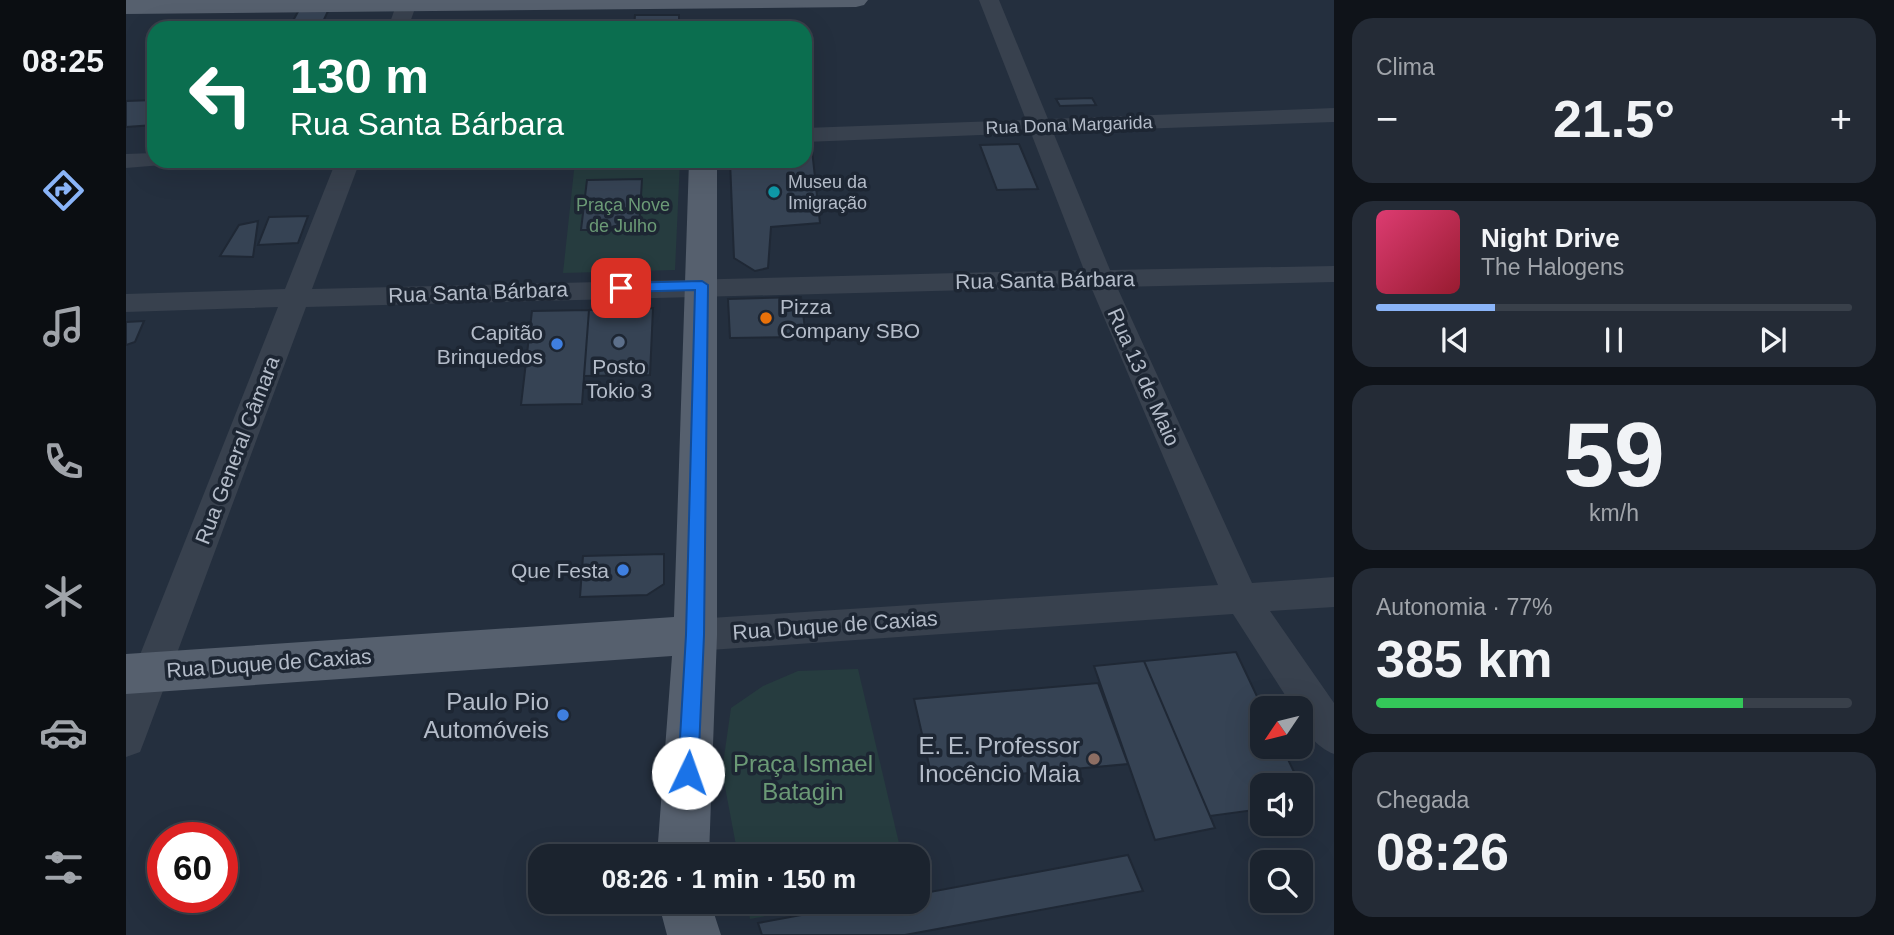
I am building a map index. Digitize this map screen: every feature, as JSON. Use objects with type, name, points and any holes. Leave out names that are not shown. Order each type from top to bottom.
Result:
[{"type":"main road","points":[[126,7],[407,2],[856,0]]},
{"type":"main road","points":[[696,1],[697,21]]},
{"type":"main road","points":[[684,844],[695,635],[703,168]]},
{"type":"main road","name":"Rua Duque de Caxias","points":[[139,673],[695,635]]},
{"type":"main road","points":[[677,935],[680,914]]},
{"type":"main road","points":[[687,914],[694,935]]},
{"type":"street","name":"Rua 13 de Maio","points":[[989,0],[1101,280],[1241,597],[1334,736]]},
{"type":"street","points":[[400,21],[407,2]]},
{"type":"street","name":"Rua Dona Margarida","points":[[812,135],[1334,115]]},
{"type":"street","points":[[126,161],[147,160]]},
{"type":"street","name":"Rua General Câmara","points":[[126,739],[139,673],[296,298],[345,168]]},
{"type":"street","name":"Rua Santa Bárbara","points":[[126,303],[702,285],[1334,274]]},
{"type":"street","name":"Rua Duque de Caxias","points":[[695,635],[1334,592]]},
{"type":"green space","name":"Praça Nove de Julho","points":[[574,168],[680,168],[675,270],[563,273]]},
{"type":"green space","name":"Praça Ismael Batagin","points":[[858,669],[899,844],[736,844],[722,771],[731,708],[763,686],[798,671]]},
{"type":"green space","points":[[749,914],[777,914],[750,919]]},
{"type":"building","points":[[300,8],[329,9],[323,21],[293,21]]},
{"type":"building","points":[[635,15],[679,15],[679,21],[635,21]]},
{"type":"building","points":[[1092,98],[1096,105],[1060,106],[1056,99]]},
{"type":"building","points":[[147,100],[147,126],[126,127],[126,101]]},
{"type":"building","points":[[1019,144],[1038,189],[997,190],[980,145]]},
{"type":"building","name":"Museu da Imigração","points":[[812,150],[820,223],[771,227],[768,268],[755,271],[734,258],[730,168],[812,168]]},
{"type":"building","points":[[642,179],[639,230],[581,230],[587,180]]},
{"type":"building","points":[[308,216],[298,243],[258,245],[269,217]]},
{"type":"building","points":[[258,221],[253,257],[220,256],[239,225]]},
{"type":"building","name":"Pizza Company SBO","points":[[801,297],[806,337],[730,338],[728,299]]},
{"type":"building","name":"Posto Tokio 3","points":[[653,308],[650,375],[584,376],[589,310]]},
{"type":"building","name":"Capitão Brinquedos","points":[[589,310],[582,404],[521,405],[532,311]]},
{"type":"building","points":[[144,321],[135,342],[126,345],[126,322]]},
{"type":"building","name":"Que Festa","points":[[664,554],[664,584],[647,595],[580,597],[583,556]]},
{"type":"building","points":[[1236,652],[1257,696],[1250,696],[1250,760],[1288,760],[1295,773],[1250,773],[1250,811],[1210,816],[1144,661]]},
{"type":"building","points":[[1144,661],[1215,828],[1155,840],[1094,666]]},
{"type":"building","points":[[1098,683],[1128,764],[933,782],[914,699]]},
{"type":"building","points":[[1128,855],[1143,891],[905,935],[762,935],[758,923],[807,914],[930,914],[930,892]]},
{"type":"place","name":"Museu da Imigração","points":[[774,192]]},
{"type":"place","name":"Pizza Company SBO","points":[[766,318]]},
{"type":"place","name":"Posto Tokio 3","points":[[619,342]]},
{"type":"place","name":"Capitão Brinquedos","points":[[557,344]]},
{"type":"place","name":"Que Festa","points":[[623,570]]},
{"type":"place","name":"Paulo Pio Automóveis","points":[[563,715]]},
{"type":"place","name":"E. E. Professor Inocêncio Maia","points":[[1094,759]]},
{"type":"route","points":[[621,288],[702,285],[695,635],[688,773]]}]
